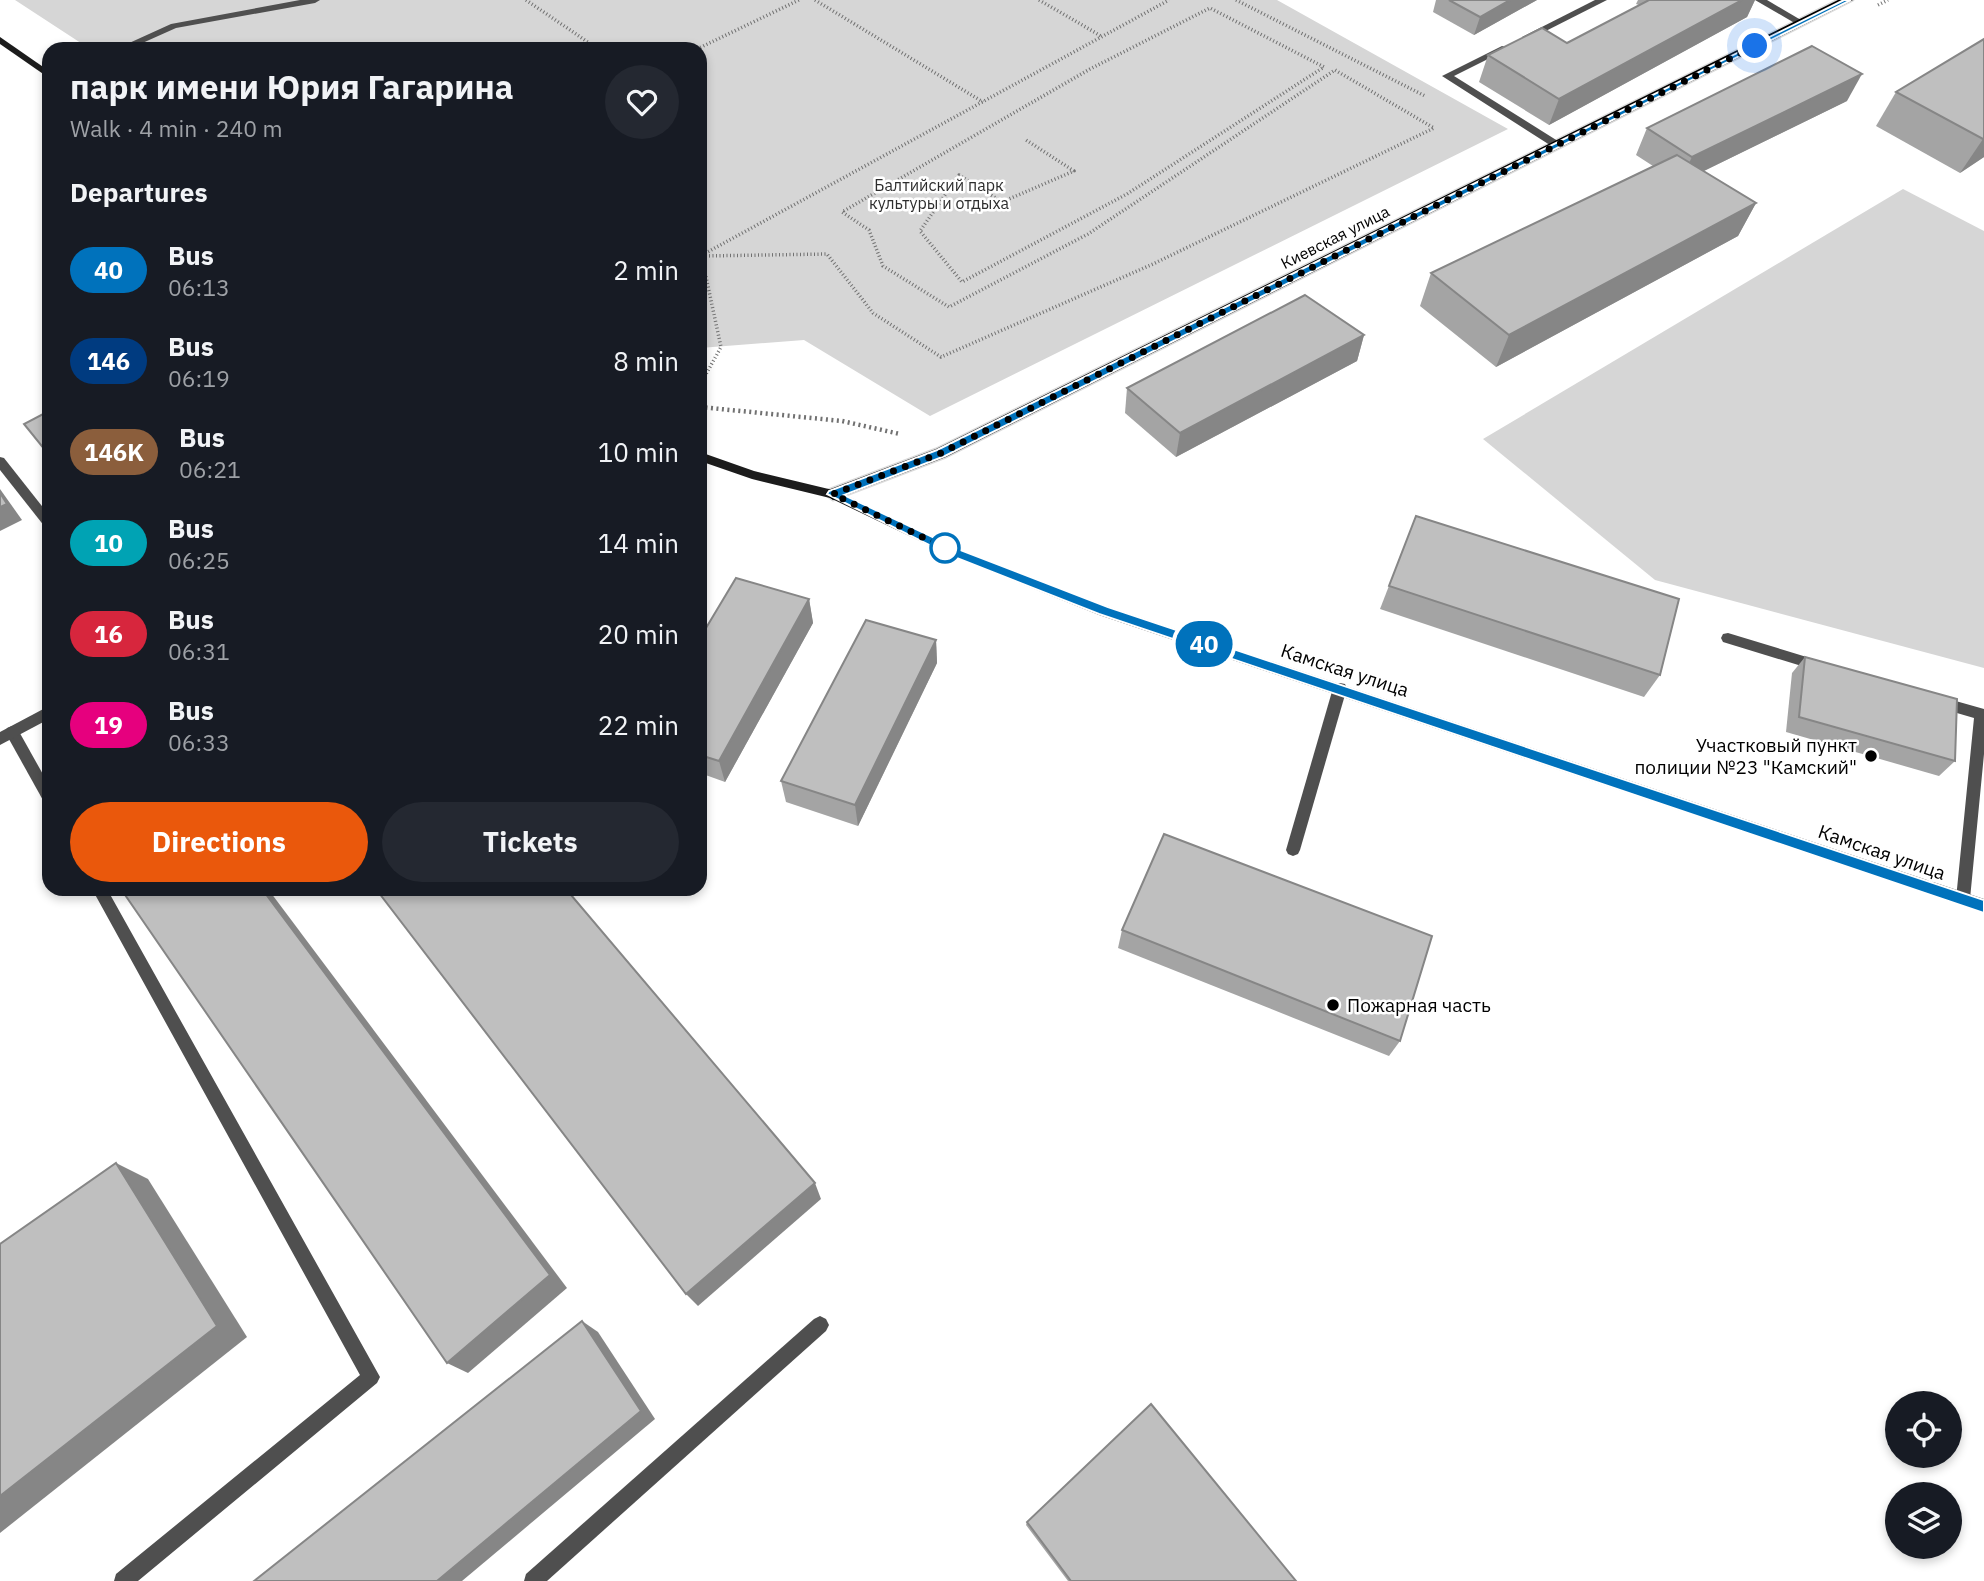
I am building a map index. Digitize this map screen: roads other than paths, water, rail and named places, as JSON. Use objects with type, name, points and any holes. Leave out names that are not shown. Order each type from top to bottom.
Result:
[{"type":"main road","name":"Киевская улица","points":[[833,494],[941,453],[1847,0]]},
{"type":"main road","points":[[0,40],[42,70]]},
{"type":"main road","name":"Камская улица","points":[[707,459],[752,475],[833,494],[920,537],[1104,611],[1984,906]]},
{"type":"street","points":[[137,42],[174,26],[315,0]]},
{"type":"street","points":[[1557,145],[1447,76],[1602,0]]},
{"type":"street","points":[[1760,0],[1801,23]]},
{"type":"street","points":[[0,461],[42,515]]},
{"type":"street","points":[[1728,638],[1835,670]]},
{"type":"street","points":[[1293,850],[1340,688]]},
{"type":"street","points":[[1927,698],[1982,715],[1964,900]]},
{"type":"street","points":[[42,716],[6,736],[42,788]]},
{"type":"street","points":[[103,896],[371,1377],[123,1581]]},
{"type":"street","points":[[533,1581],[820,1325]]},
{"type":"place","name":"Участковый пункт полиции №23 \"Камский\"","points":[[1871,756]]},
{"type":"place","name":"Пожарная часть","points":[[1333,1005]]},
{"type":"park label","name":"Балтийский парк культуры и отдыха","points":[[939,194]]}]
